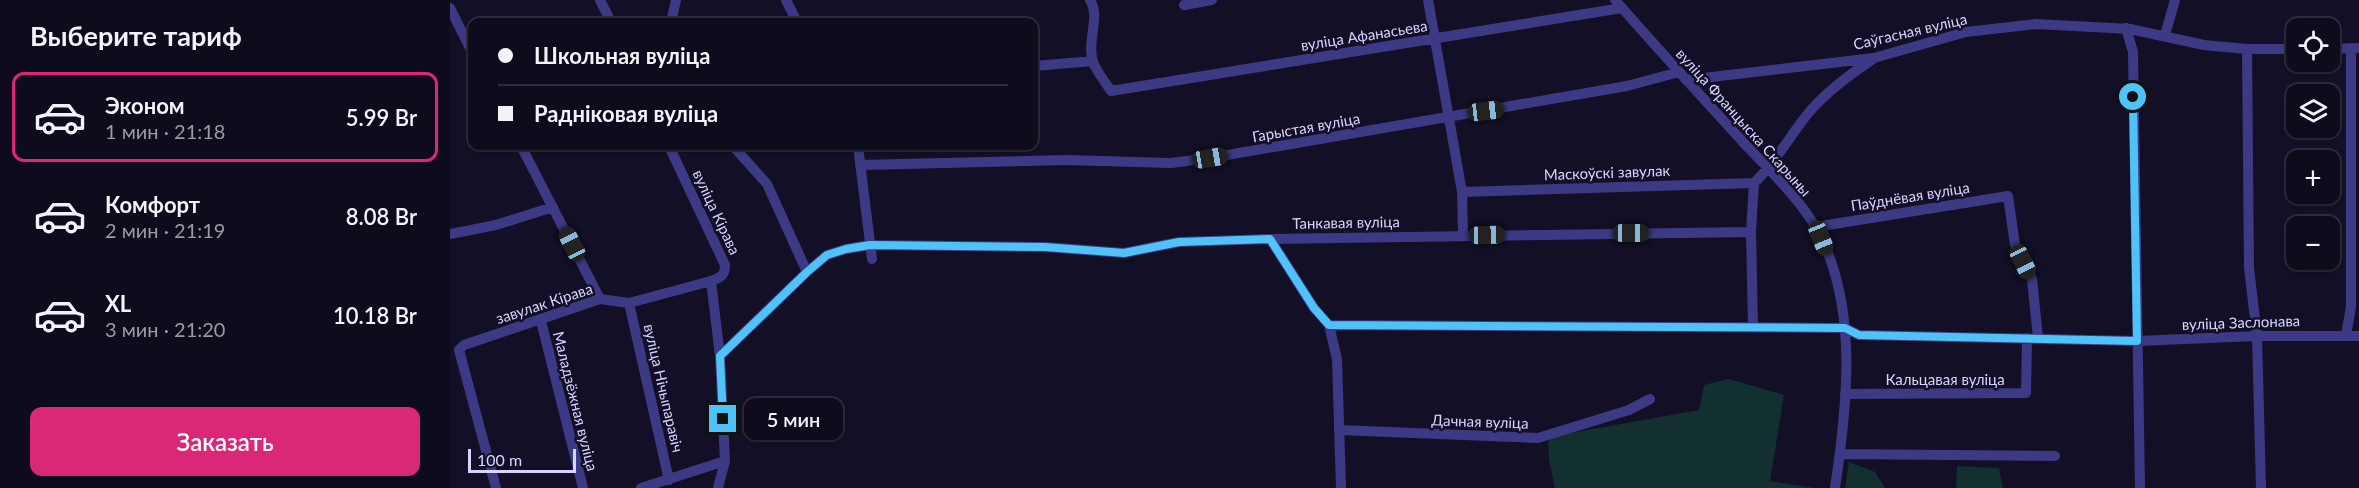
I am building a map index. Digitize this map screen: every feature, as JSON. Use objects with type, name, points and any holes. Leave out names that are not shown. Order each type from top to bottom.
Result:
[{"type":"street","points":[[600,0],[609,18]]},
{"type":"street","points":[[671,18],[676,0]]},
{"type":"street","points":[[786,0],[794,18]]},
{"type":"street","points":[[1038,66],[1093,61],[1091,40],[1094,8],[1090,0]]},
{"type":"street","points":[[1184,5],[1212,0]]},
{"type":"street","points":[[1428,0],[1462,192],[1463,235]]},
{"type":"street","points":[[2165,35],[2175,0]]},
{"type":"street","name":"вуліца Афанасьева","points":[[1093,61],[1111,91],[1436,39],[1618,4]]},
{"type":"street","name":"вуліца Францыска Скарыны","points":[[1618,4],[1768,169],[1815,227],[1833,269],[1845,328],[1845,394],[1835,488]]},
{"type":"street","points":[[450,8],[468,44]]},
{"type":"street","name":"Саўгасная вуліца","points":[[1682,76],[1874,58],[1966,32],[2036,24],[2126,28],[2204,45],[2247,49],[2286,49]]},
{"type":"street","points":[[2126,28],[2133,52],[2140,488]]},
{"type":"street","points":[[2133,52],[2151,33]]},
{"type":"street","points":[[2340,49],[2355,48],[2351,306],[2346,335]]},
{"type":"street","points":[[2247,49],[2249,268],[2258,336],[2258,488]]},
{"type":"street","points":[[1753,326],[1750,232],[1754,183],[1768,169],[1807,115],[1826,94],[1874,58]]},
{"type":"street","name":"Гарыстая вуліца","points":[[860,165],[1067,160],[1171,163],[1333,138],[1682,76]]},
{"type":"street","points":[[523,150],[600,299]]},
{"type":"street","name":"вуліца Кірава","points":[[671,150],[725,265],[725,272],[721,277],[711,281]]},
{"type":"street","points":[[737,150],[767,184],[807,272]]},
{"type":"street","points":[[858,150],[872,259]]},
{"type":"street","name":"Маскоўскі завулак","points":[[1462,192],[1754,183]]},
{"type":"street","name":"Паўднёвая вуліца","points":[[1815,227],[2008,196],[2015,245],[2032,279],[2033,338]]},
{"type":"street","points":[[450,234],[496,225],[553,207]]},
{"type":"street","name":"Танкавая вуліца","points":[[720,356],[827,255],[870,245],[1045,247],[1124,253],[1179,242],[1463,235],[1750,232]]},
{"type":"street","points":[[1270,239],[1314,308],[1329,325],[1337,359],[1341,488]]},
{"type":"street","points":[[711,281],[720,356],[725,461],[718,488]]},
{"type":"street","name":"завулак Кірава","points":[[454,348],[541,321],[600,299],[629,303],[711,281]]},
{"type":"street","name":"вуліца Нічыпаравіч","points":[[629,303],[669,480]]},
{"type":"street","name":"Маладзёжная вуліца","points":[[541,321],[583,488]]},
{"type":"street","name":"вуліца Заслонава","points":[[1329,325],[1753,326],[1845,328],[1859,335],[2137,341],[2258,336],[2359,336]]},
{"type":"street","name":"Кальцавая вуліца","points":[[1845,394],[2026,393],[2033,338]]},
{"type":"street","points":[[454,348],[496,488]]},
{"type":"street","name":"Дачная вуліца","points":[[1339,430],[1538,438],[1629,410],[1650,399]]},
{"type":"street","points":[[1840,454],[2055,456]]},
{"type":"street","points":[[640,488],[725,461]]},
{"type":"green space","points":[[1729,379],[1784,395],[1770,481],[1814,488],[1555,488],[1549,459],[1548,437],[1699,410],[1704,385]]},
{"type":"green space","points":[[1849,462],[1875,472],[1885,488],[1845,488]]},
{"type":"green space","points":[[1957,466],[1999,468],[2003,488],[1956,488]]},
{"type":"route","points":[[723,419],[720,356],[827,255],[870,245],[1045,247],[1124,253],[1179,242],[1270,239],[1314,308],[1329,325],[1753,326],[1845,328],[1859,335],[2137,341],[2133,97]]}]
